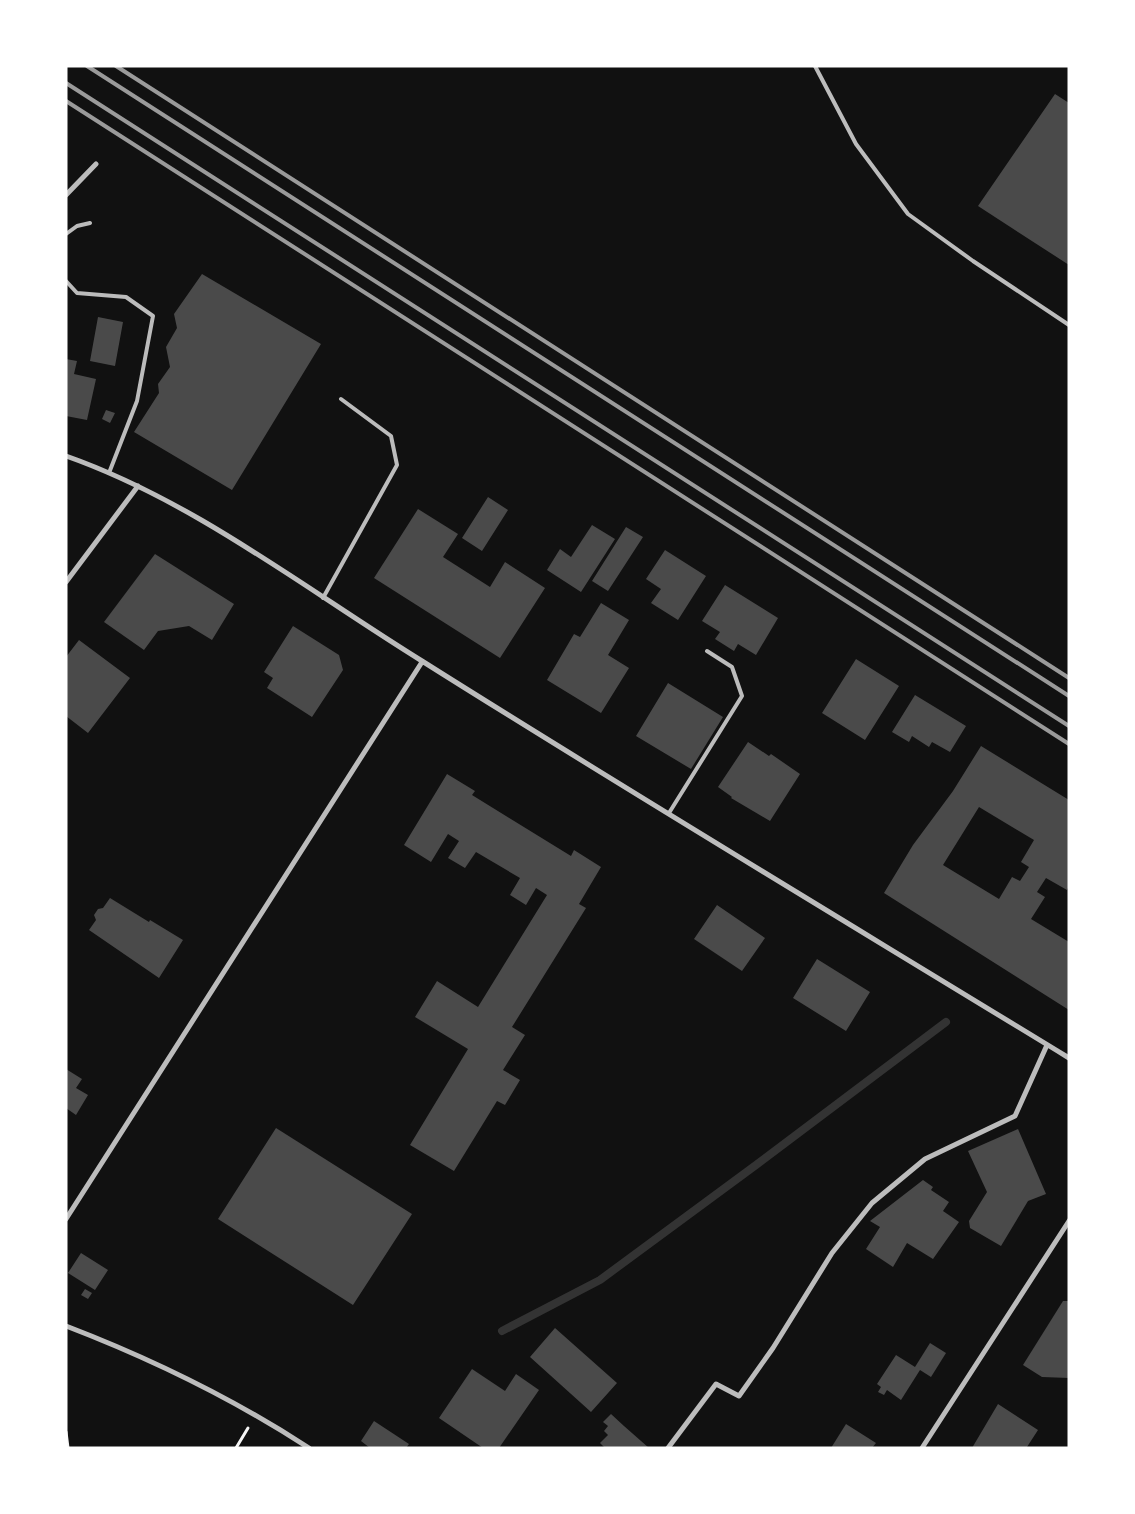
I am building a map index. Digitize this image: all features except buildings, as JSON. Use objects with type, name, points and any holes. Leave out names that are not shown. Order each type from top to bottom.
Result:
[{"type":"street","points":[[66,195],[96,164]]},
{"type":"street","points":[[66,456],[109,473],[183,508],[422,662],[1069,1058]]},
{"type":"street","points":[[66,582],[138,486]]},
{"type":"street","points":[[66,1219],[422,662]]},
{"type":"street","points":[[668,1448],[716,1384],[739,1396],[773,1348],[832,1253],[872,1203],[924,1159],[1015,1116],[1047,1045]]},
{"type":"street","points":[[922,1448],[1069,1220]]},
{"type":"street","points":[[66,1326],[168,1368],[256,1414],[309,1448]]},
{"type":"lane","points":[[815,66],[856,144],[908,214],[973,261],[1069,325]]},
{"type":"lane","points":[[66,234],[77,226],[90,223]]},
{"type":"lane","points":[[66,281],[76,293],[126,297],[153,316],[137,401],[109,473]]},
{"type":"lane","points":[[323,598],[397,465],[391,436],[341,399]]},
{"type":"lane","points":[[669,813],[742,696],[732,667],[707,651]]},
{"type":"path","points":[[236,1448],[256,1414]]},
{"type":"path","points":[[66,1432],[68,1448]]},
{"type":"waterway","points":[[502,1331],[600,1280],[946,1022]]},
{"type":"railway","points":[[87,66],[1069,696]]},
{"type":"railway","points":[[116,66],[1069,678]]},
{"type":"railway","points":[[66,83],[1069,726]]},
{"type":"railway","points":[[66,101],[1069,744]]}]
